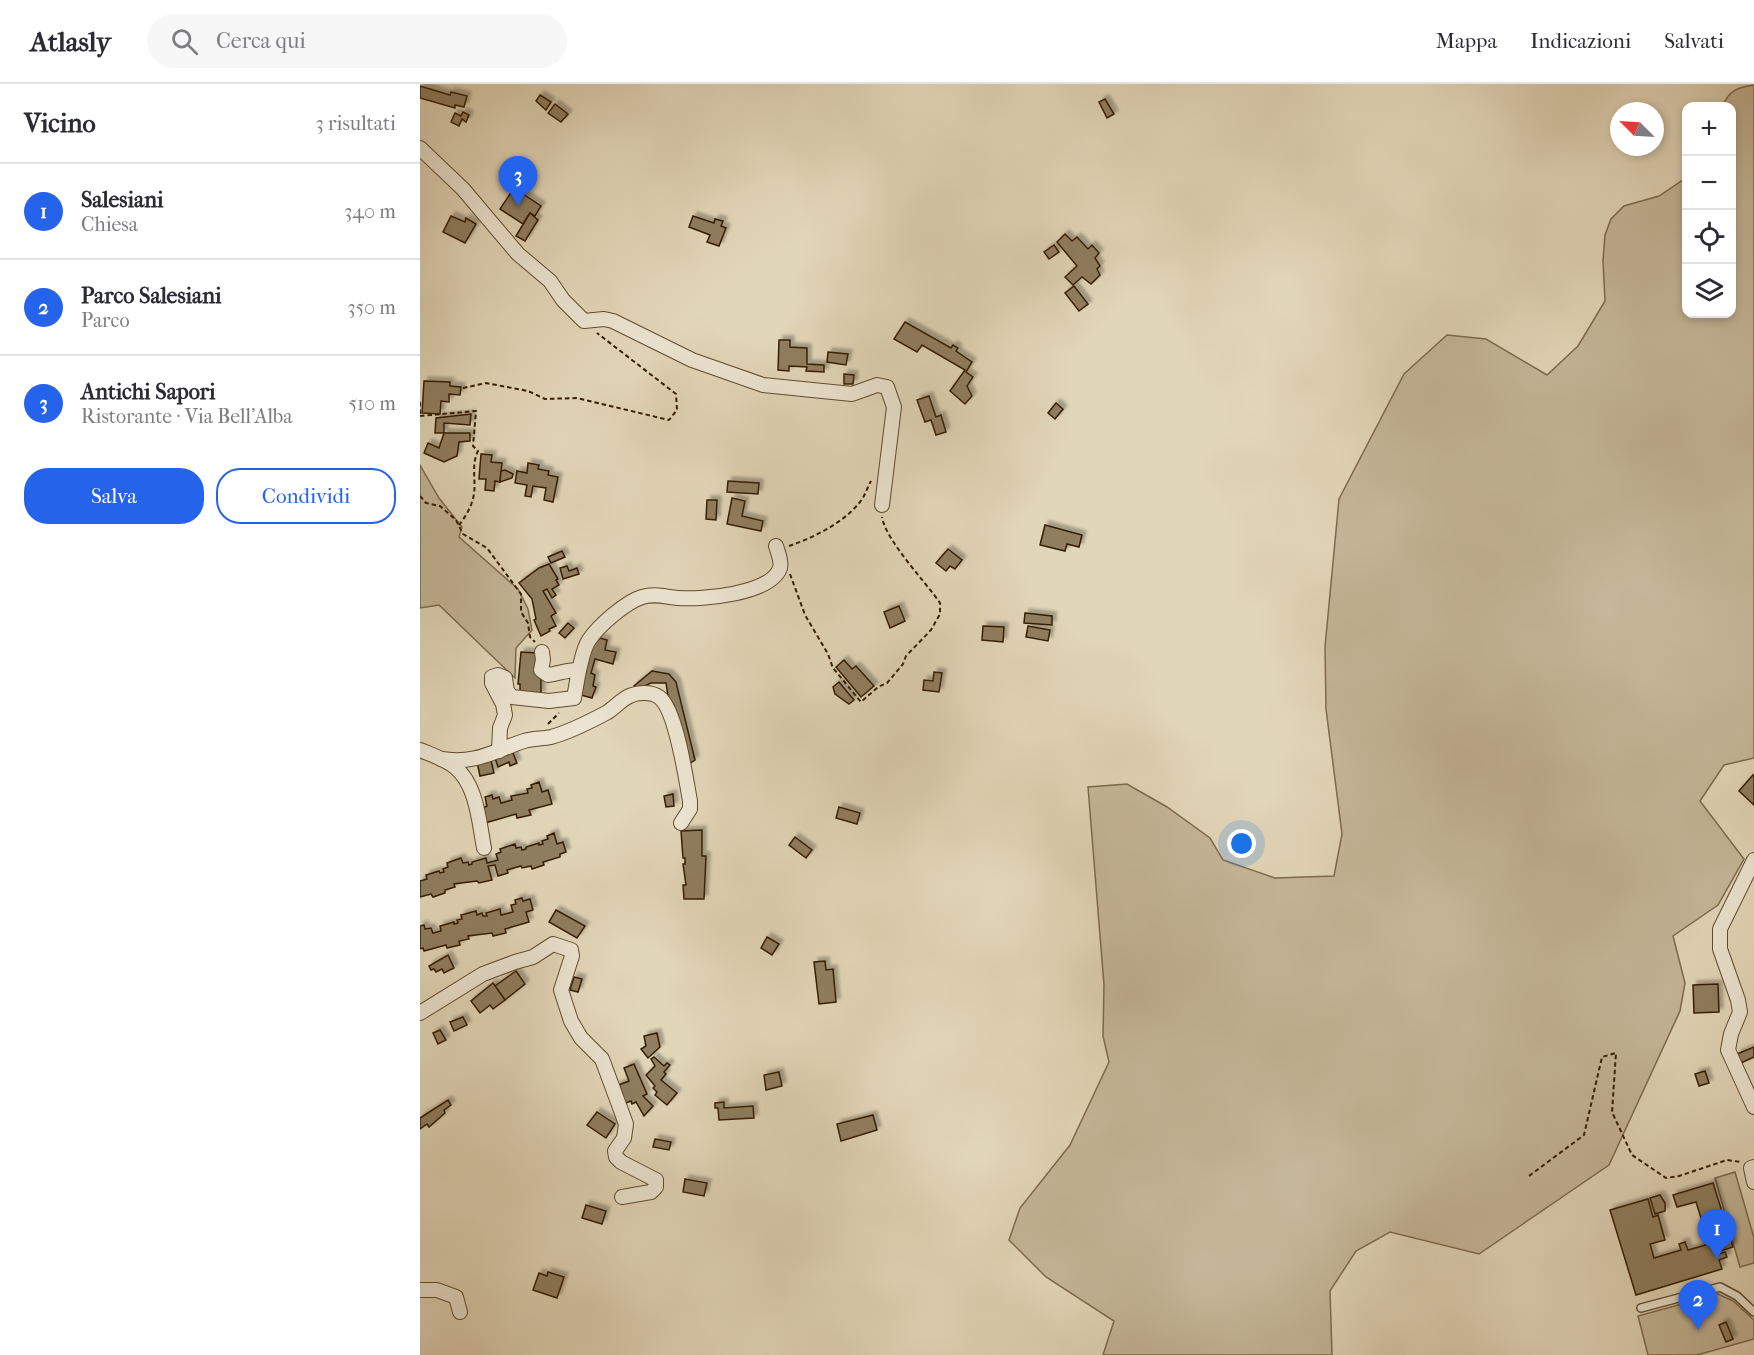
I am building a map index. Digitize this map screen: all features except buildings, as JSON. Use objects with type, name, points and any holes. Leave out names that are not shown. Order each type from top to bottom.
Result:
[{"type":"street","points":[[420,148],[463,189],[518,254],[550,281],[563,300],[584,321],[604,319],[613,321],[692,360],[763,385],[852,394],[877,385],[887,387],[894,403],[894,414],[882,505]]},
{"type":"street","points":[[499,751],[500,728],[505,715],[503,704],[492,683],[492,677],[498,675],[505,678],[507,691],[512,697],[549,701],[574,698],[584,650],[590,638],[629,602],[658,594],[677,598],[701,598],[759,587],[775,576],[781,567],[778,552]]},
{"type":"street","points":[[542,652],[541,670],[548,675],[573,669],[579,670]]},
{"type":"street","points":[[441,759],[474,760],[534,739],[552,736],[609,712],[630,695],[648,694],[659,697],[673,720],[689,794],[690,809],[681,824]]},
{"type":"street","points":[[420,750],[456,768],[463,776],[473,795],[484,848]]},
{"type":"street","points":[[1754,860],[1720,929],[1720,949],[1740,1012],[1731,1034],[1728,1050],[1754,1107]]},
{"type":"street","points":[[420,1014],[483,974],[532,957],[553,944],[571,950],[572,956],[561,990],[571,1021],[581,1038],[602,1059],[626,1124],[624,1138],[615,1150],[616,1157],[621,1162],[657,1180],[656,1187],[651,1192],[622,1197]]},
{"type":"street","points":[[420,1290],[437,1290],[456,1297],[460,1312]]},
{"type":"lane","points":[[1641,1308],[1720,1287],[1737,1296],[1754,1312]]},
{"type":"path","points":[[463,388],[486,383],[528,391],[545,399],[577,398],[669,420],[677,410],[676,394],[584,321]]},
{"type":"path","points":[[420,402],[420,415],[476,411],[473,446],[478,451],[473,460],[474,494],[470,508],[459,525]]},
{"type":"path","points":[[874,476],[862,500],[837,523],[801,543],[778,552],[789,566],[796,595],[828,654],[833,668],[861,702],[878,687],[887,683],[903,664],[906,656],[931,630],[940,614],[940,603],[893,544],[884,528],[882,505]]},
{"type":"path","points":[[420,496],[426,503],[440,506],[456,520],[463,534],[487,548],[521,594],[521,612],[528,623],[530,637],[542,652]]},
{"type":"path","points":[[534,739],[574,698]]},
{"type":"path","points":[[1529,1176],[1584,1135],[1602,1057],[1616,1053],[1612,1112],[1632,1155],[1666,1178],[1679,1176],[1726,1160],[1740,1162],[1753,1173]]},
{"type":"shaded area","points":[[1754,85],[1754,758],[1724,765],[1700,801],[1744,859],[1718,905],[1673,936],[1685,983],[1680,1011],[1609,1165],[1479,1254],[1390,1232],[1356,1251],[1330,1291],[1332,1355],[1103,1355],[1114,1321],[1046,1277],[1009,1240],[1020,1208],[1070,1145],[1109,1062],[1103,1036],[1104,985],[1088,787],[1127,784],[1167,807],[1210,838],[1223,860],[1275,878],[1334,876],[1342,834],[1326,709],[1325,647],[1339,499],[1404,374],[1447,335],[1486,339],[1547,375],[1578,346],[1605,301],[1603,261],[1605,235],[1611,219],[1624,206],[1659,196],[1682,181],[1682,318],[1736,318],[1736,102],[1725,102],[1734,91]]},
{"type":"shaded area","points":[[420,465],[439,498],[462,527],[459,537],[518,589],[528,609],[532,630],[516,648],[515,678],[439,605],[420,608]]},
{"type":"shaded area","points":[[1735,1172],[1754,1238],[1754,1263],[1740,1267],[1715,1178]]},
{"type":"shaded area","points":[[1718,1294],[1733,1301],[1754,1320],[1754,1339],[1697,1355],[1648,1355],[1638,1316]]},
{"type":"place","name":"Antichi Sapori","points":[[518,206]]},
{"type":"place","name":"Salesiani","points":[[1717,1259]]},
{"type":"place","name":"Parco Salesiani","points":[[1698,1330]]}]
